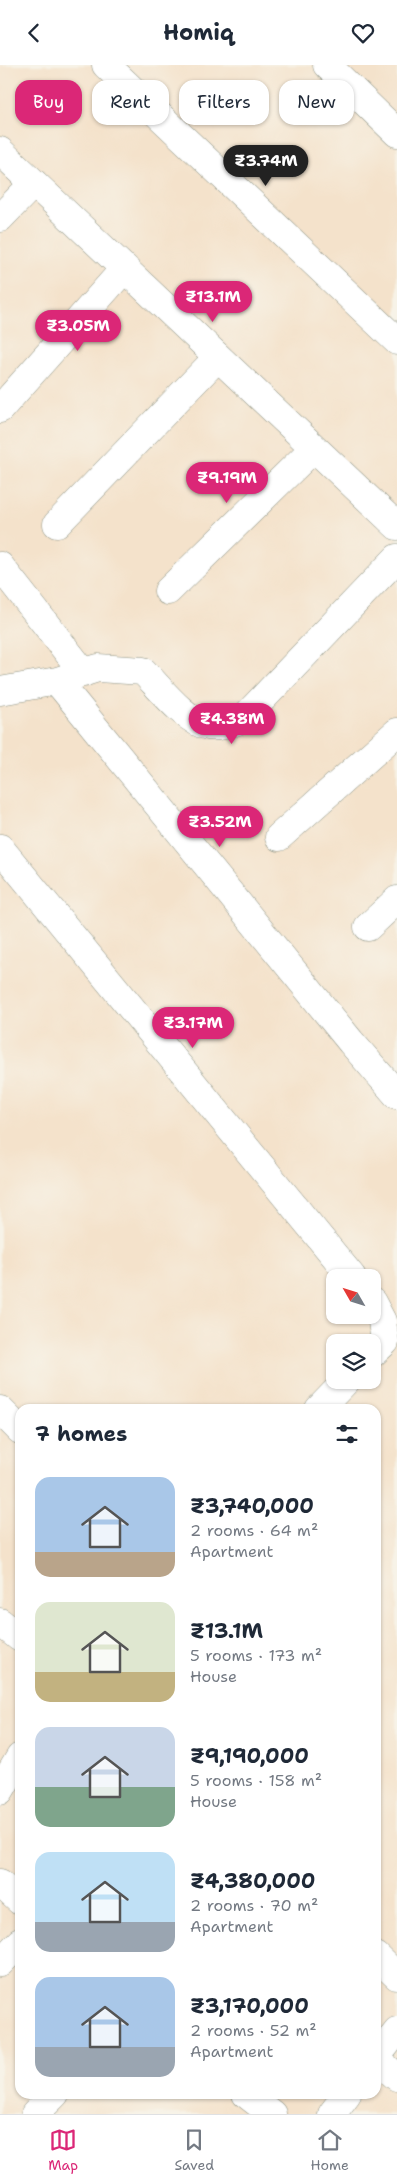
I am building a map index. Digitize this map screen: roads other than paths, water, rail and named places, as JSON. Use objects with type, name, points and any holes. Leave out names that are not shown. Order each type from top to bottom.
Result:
[{"type":"street","points":[[106,65],[397,341]]},
{"type":"street","points":[[327,65],[397,133]]},
{"type":"street","points":[[0,151],[397,527]]},
{"type":"street","points":[[0,218],[34,183]]},
{"type":"street","points":[[0,409],[125,268]]},
{"type":"street","points":[[57,524],[218,357]]},
{"type":"street","points":[[168,591],[314,448]]},
{"type":"street","points":[[0,691],[57,681],[98,669],[143,671],[194,721],[210,727],[243,719],[397,558]]},
{"type":"street","points":[[0,566],[84,673]]},
{"type":"street","points":[[57,681],[351,1042],[397,1095]]},
{"type":"street","points":[[279,837],[397,732]]},
{"type":"street","points":[[0,848],[345,1269]]},
{"type":"street","points":[[368,927],[397,900]]},
{"type":"street","points":[[381,1319],[385,1351]]},
{"type":"street","points":[[324,1404],[338,1389]]},
{"type":"street","points":[[0,1410],[15,1425]]},
{"type":"street","points":[[0,1623],[15,1634]]},
{"type":"street","points":[[0,1791],[15,1766]]},
{"type":"street","points":[[0,1883],[15,1896]]},
{"type":"street","points":[[0,1963],[15,1947]]},
{"type":"street","points":[[381,1961],[397,1976]]},
{"type":"street","points":[[381,2052],[397,2031]]},
{"type":"street","points":[[381,2063],[397,2077]]},
{"type":"street","points":[[35,2114],[50,2099]]},
{"type":"street","points":[[252,2099],[272,2114]]},
{"type":"street","points":[[332,2114],[343,2099]]}]
